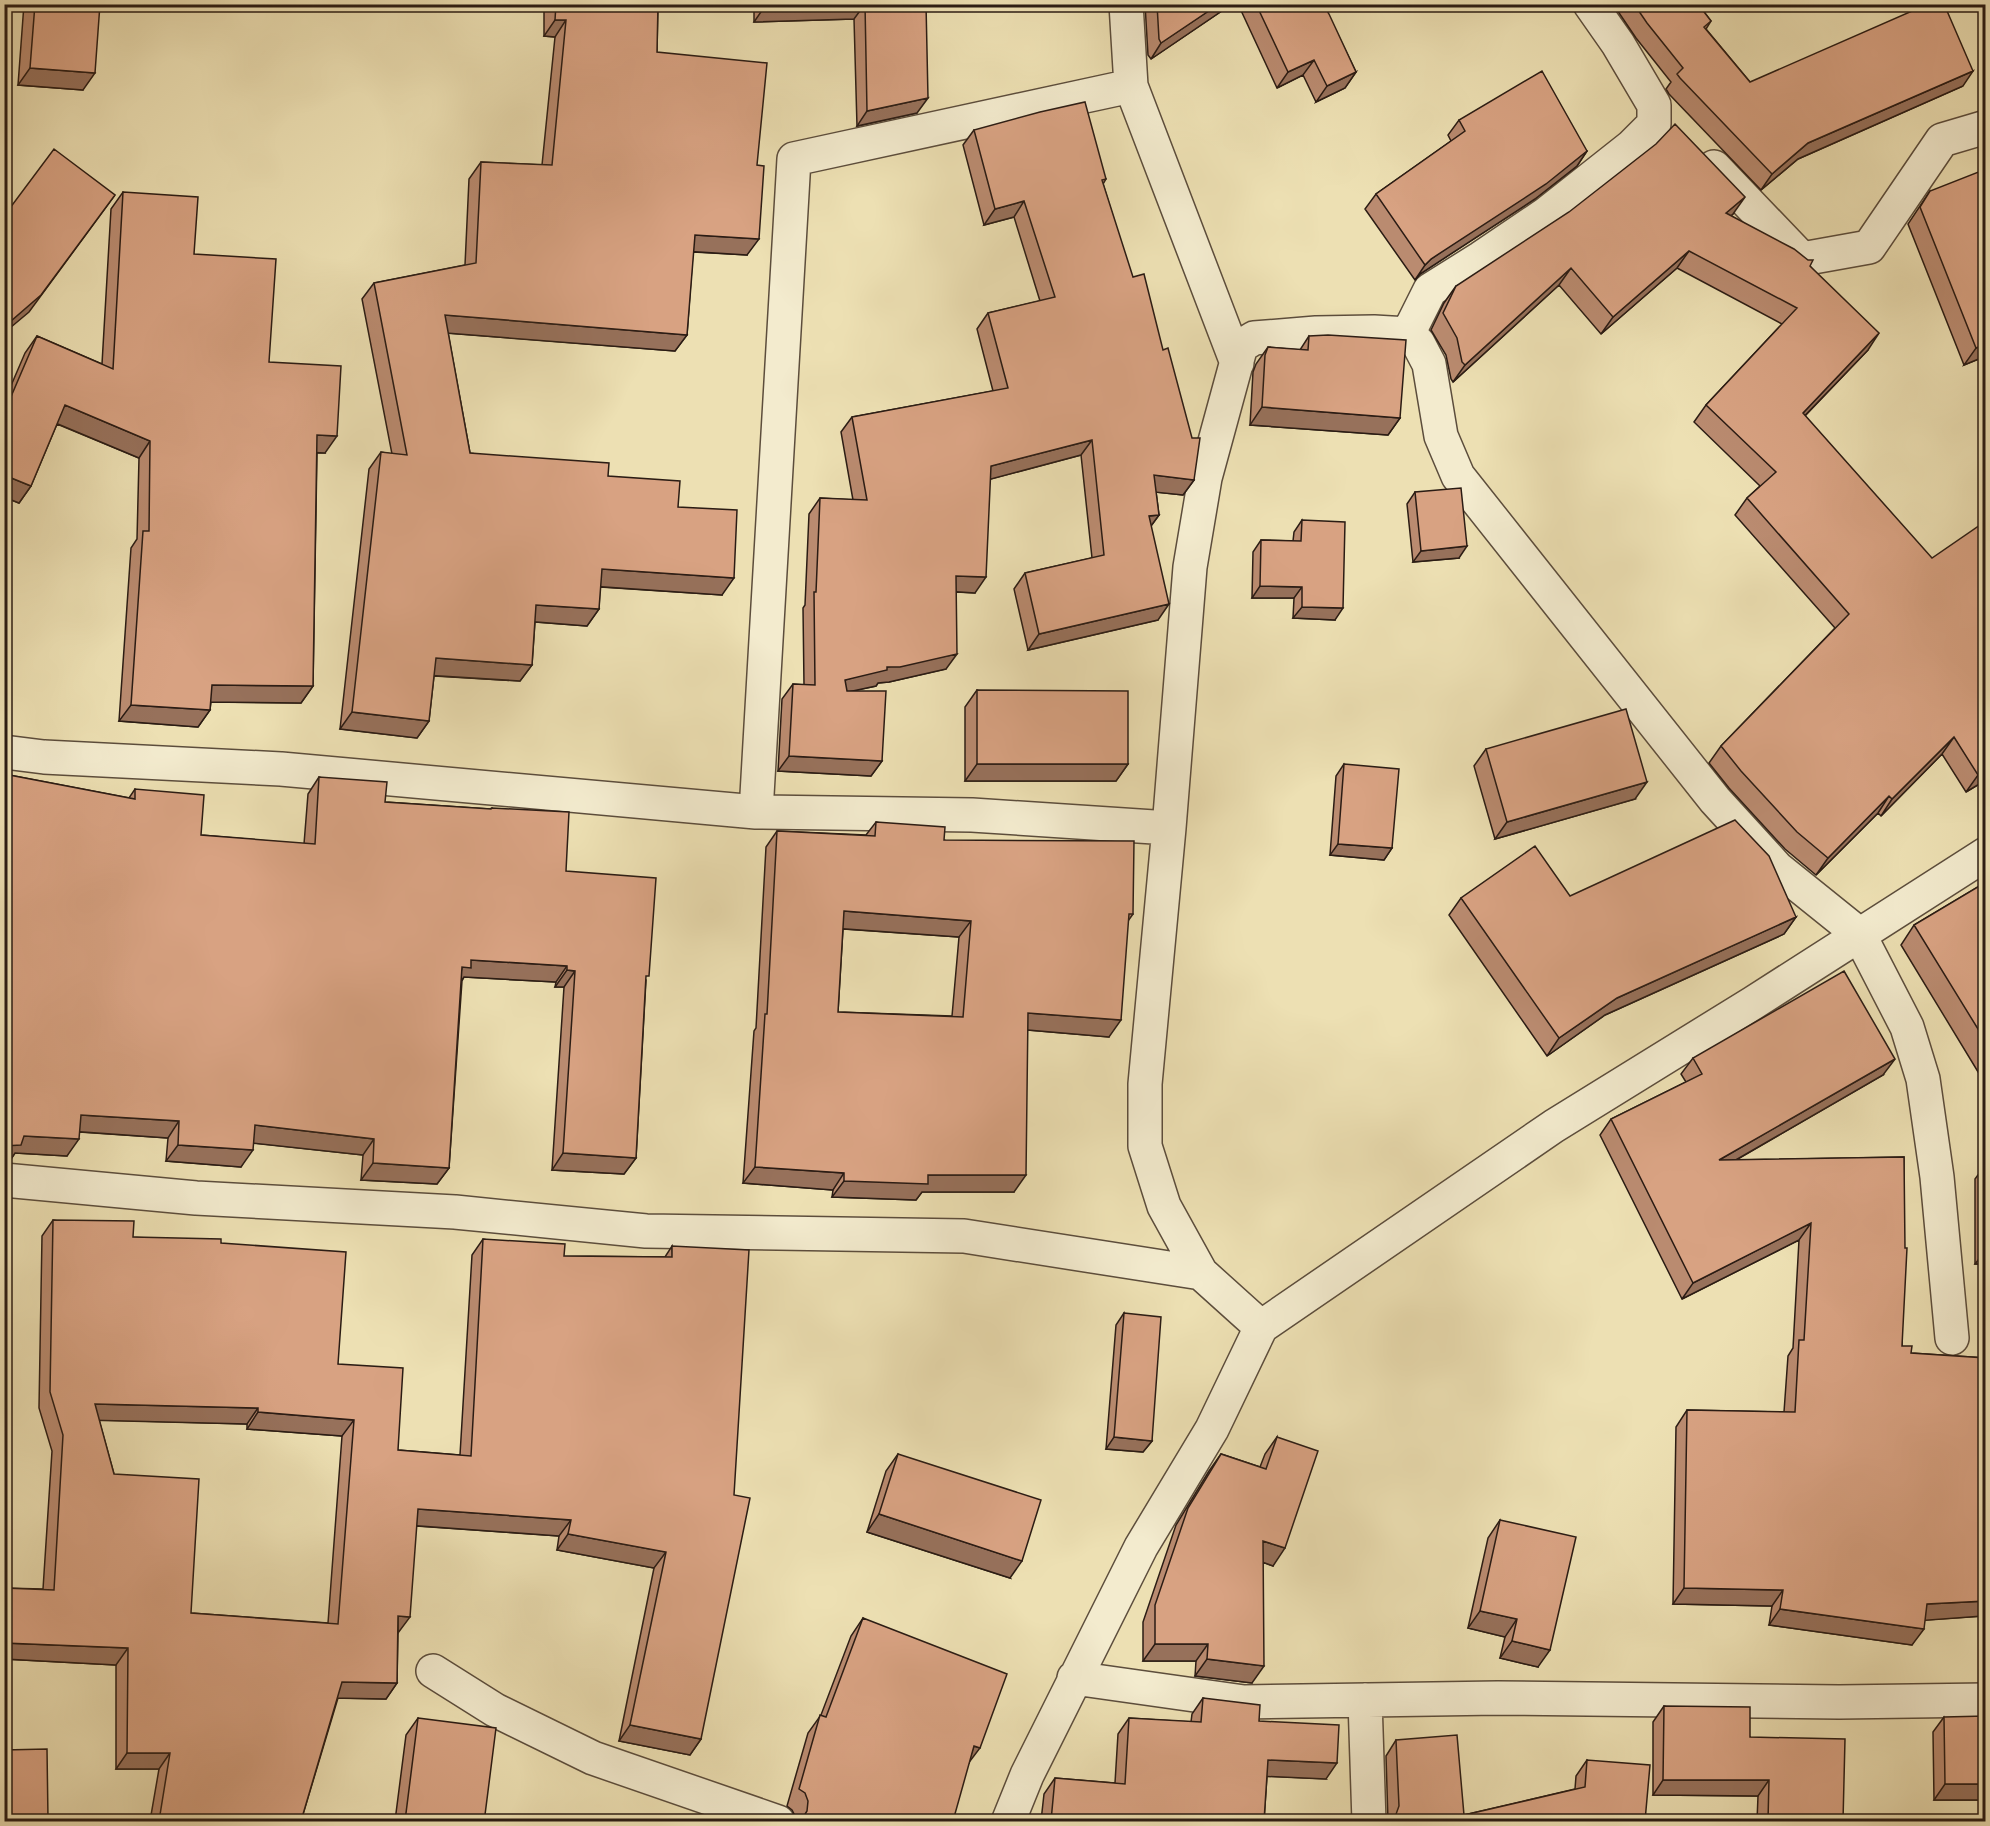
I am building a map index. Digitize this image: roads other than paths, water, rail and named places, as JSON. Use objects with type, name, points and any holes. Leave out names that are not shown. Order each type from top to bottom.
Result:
[{"type":"street","points":[[1126,4],[1131,86],[1237,363]]},
{"type":"street","points":[[1590,4],[1618,44],[1654,105],[1802,259],[1869,247],[1942,140],[1986,126]]},
{"type":"street","points":[[756,812],[794,159],[1131,86]]},
{"type":"street","points":[[1408,334],[1430,290],[1546,214],[1632,146],[1654,124],[1654,105]]},
{"type":"street","points":[[1261,1327],[1201,1273],[1164,1206],[1145,1146],[1145,1084],[1190,567],[1206,478],[1241,346],[1254,338],[1316,333],[1374,332],[1408,334],[1418,343],[1429,364],[1441,436],[1458,476],[1715,800],[1777,867],[1859,934],[1907,1027],[1923,1079],[1937,1177],[1952,1338]]},
{"type":"street","points":[[4,752],[44,757],[281,769],[756,812],[972,816],[1169,828]]},
{"type":"street","points":[[1008,1821],[1027,1775],[1074,1678],[1141,1547],[1212,1430],[1261,1327],[1554,1126],[1753,1003],[1986,854]]},
{"type":"street","points":[[4,1180],[196,1198],[455,1212],[646,1231],[964,1236],[1201,1273]]},
{"type":"street","points":[[433,1671],[495,1710],[592,1758],[777,1821]]},
{"type":"street","points":[[1074,1678],[1244,1702],[1498,1698],[1839,1702],[1986,1700]]},
{"type":"street","points":[[1365,1700],[1369,1821]]}]
